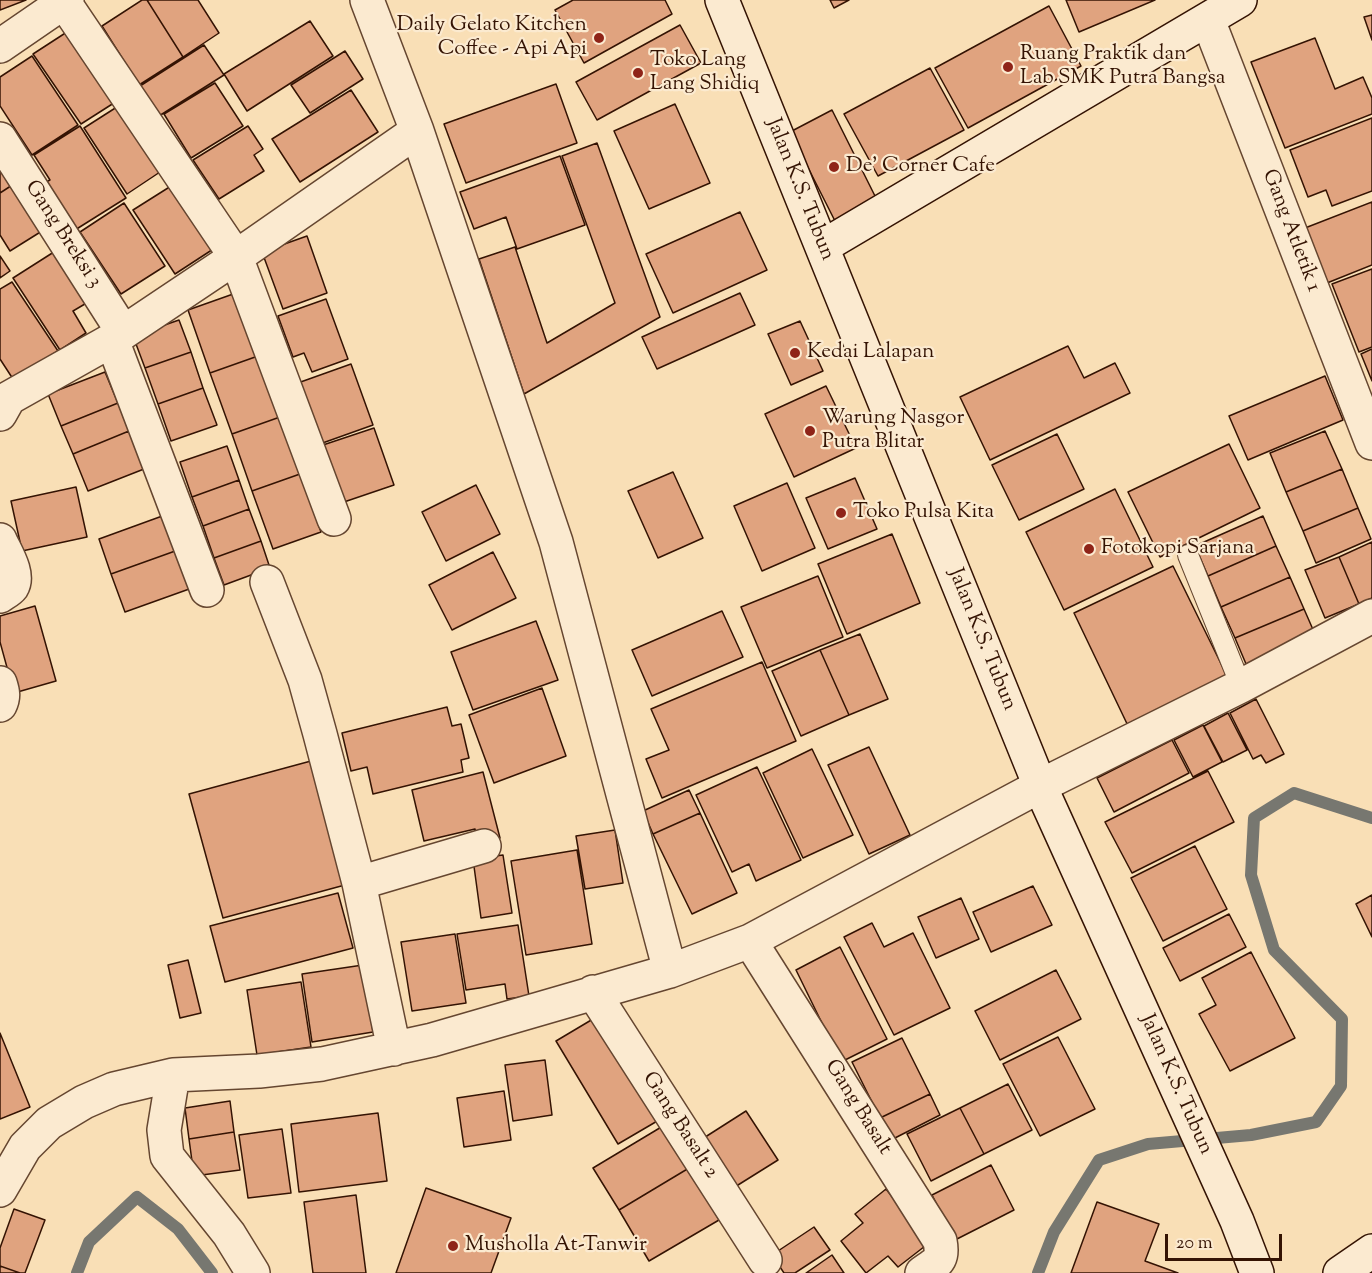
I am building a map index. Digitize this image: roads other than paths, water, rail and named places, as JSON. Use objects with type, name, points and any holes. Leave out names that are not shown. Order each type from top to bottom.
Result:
[{"type":"street","points":[[367,0],[417,131],[556,542],[670,970]]},
{"type":"street","name":"Jalan K.S. Tubun","points":[[722,0],[1040,786],[1237,1221],[1257,1273]]},
{"type":"street","points":[[822,247],[1240,0]]},
{"type":"street","points":[[0,46],[65,1],[236,257],[334,519]]},
{"type":"street","name":"Gang Atletik 1","points":[[1208,20],[1372,443]]},
{"type":"street","points":[[3,399],[118,336],[417,131]]},
{"type":"street","name":"Gang Breksi 3","points":[[0,139],[118,336],[207,590]]},
{"type":"street","points":[[0,540],[15,576],[14,584],[0,596]]},
{"type":"street","points":[[267,582],[305,680],[359,883],[394,1049]]},
{"type":"street","points":[[0,1190],[25,1147],[49,1124],[84,1102],[114,1089],[173,1075],[258,1071],[322,1064],[394,1049],[432,1040],[670,970],[750,941],[1040,786],[1241,686],[1372,616]]},
{"type":"street","points":[[0,683],[3,694],[0,705]]},
{"type":"street","points":[[359,883],[484,846]]},
{"type":"street","name":"Gang Basalt","points":[[750,941],[940,1240],[942,1252],[938,1261],[922,1273]]},
{"type":"street","name":"Gang Basalt 2","points":[[593,992],[765,1260]]},
{"type":"street","points":[[173,1075],[164,1130],[167,1156],[229,1234],[253,1273]]},
{"type":"street","points":[[1340,1273],[1372,1251]]},
{"type":"lane","points":[[1188,555],[1241,686]]},
{"type":"waterway","points":[[1038,1273],[1054,1232],[1099,1160],[1148,1144],[1251,1135],[1316,1122],[1341,1086],[1342,1019],[1274,950],[1251,875],[1254,818],[1294,793],[1372,818]]},
{"type":"waterway","points":[[77,1273],[89,1242],[137,1197],[178,1229],[212,1273]]},
{"type":"place","name":"Daily Gelato Kitchen Coffee - Api Api","points":[[599,38]]},
{"type":"place","name":"Ruang Praktik dan Lab SMK Putra Bangsa","points":[[1008,67]]},
{"type":"place","name":"Toko Lang Lang Shidiq","points":[[638,73]]},
{"type":"place","name":"De' Corner Cafe","points":[[834,167]]},
{"type":"place","name":"Kedai Lalapan","points":[[795,353]]},
{"type":"place","name":"Warung Nasgor Putra Blitar","points":[[810,431]]},
{"type":"place","name":"Toko Pulsa Kita","points":[[841,513]]},
{"type":"place","name":"Fotokopi Sarjana","points":[[1089,549]]},
{"type":"place","name":"Musholla At-Tanwir","points":[[453,1246]]}]
